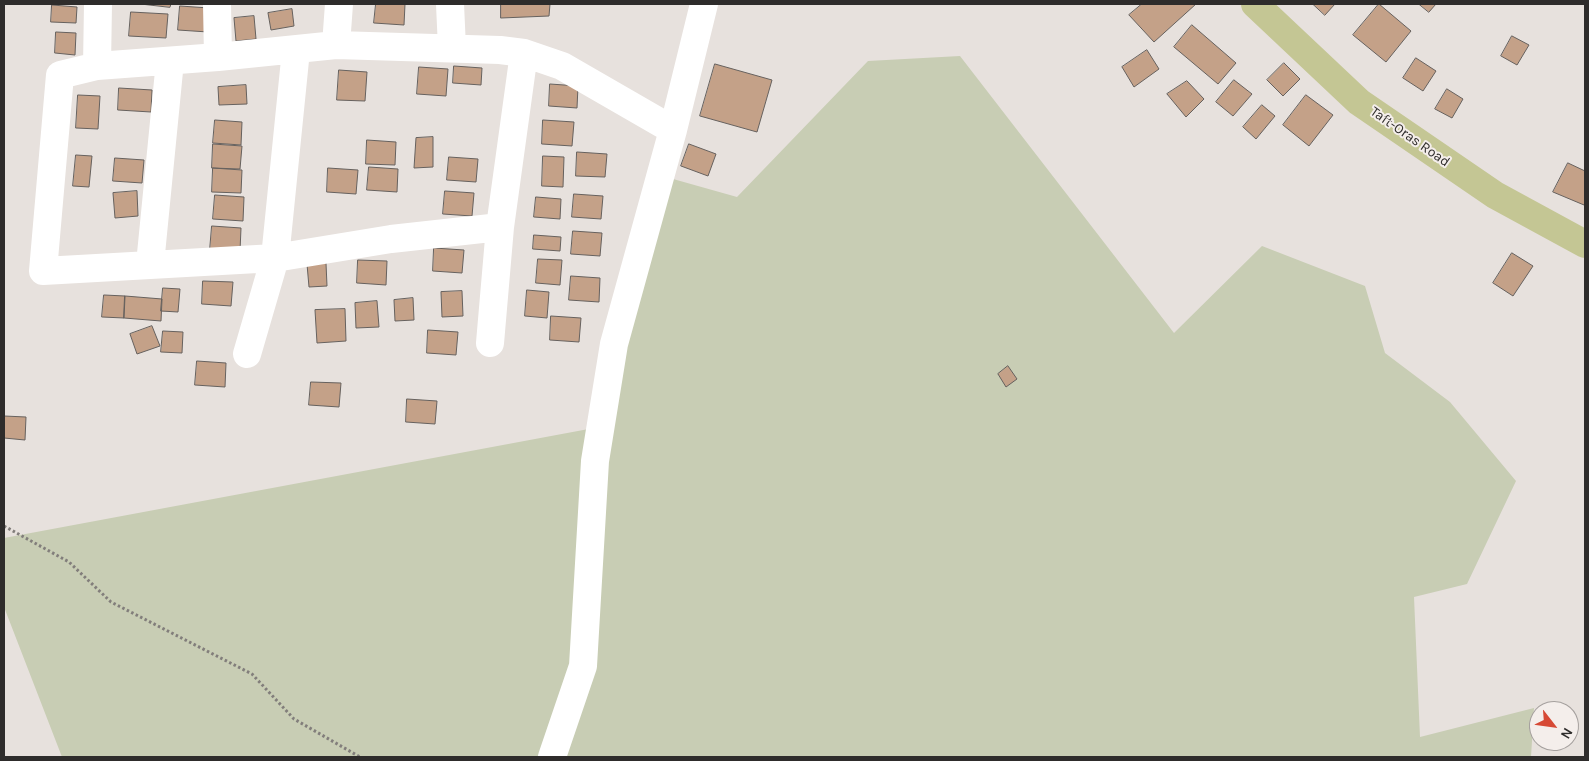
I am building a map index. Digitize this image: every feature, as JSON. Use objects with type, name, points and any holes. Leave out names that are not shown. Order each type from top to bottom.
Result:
[{"type":"main road","name":"Taft-Oras Road","points":[[1255,4],[1359,102],[1494,195],[1585,244]]},
{"type":"street","points":[[97,66],[98,4]]},
{"type":"street","points":[[217,4],[218,57]]},
{"type":"street","points":[[336,45],[339,4]]},
{"type":"street","points":[[450,4],[452,48]]},
{"type":"street","points":[[552,757],[583,666],[595,461],[614,344],[704,4]]},
{"type":"street","points":[[500,227],[391,240],[275,258],[43,271],[60,75],[97,66],[218,57],[336,45],[500,50],[524,53],[550,61],[580,75],[672,130]]},
{"type":"street","points":[[247,354],[275,258],[296,50]]},
{"type":"street","points":[[490,343],[500,227],[524,53]]},
{"type":"street","points":[[150,264],[170,61]]},
{"type":"path","points":[[4,526],[69,562],[111,602],[252,674],[294,719],[360,757]]},
{"type":"green space","points":[[960,56],[1174,333],[1262,246],[1365,286],[1385,353],[1450,402],[1516,481],[1467,584],[1414,597],[1420,737],[1529,709],[1529,751],[1531,751],[1531,757],[62,757],[4,607],[4,538],[594,428],[666,177],[737,197],[868,61]]},
{"type":"building","points":[[141,4],[171,4],[170,7]]},
{"type":"building","points":[[376,4],[405,4],[404,25],[374,23]]},
{"type":"building","points":[[501,4],[550,4],[549,16],[501,18]]},
{"type":"building","points":[[1142,4],[1196,4],[1154,42],[1129,15]]},
{"type":"building","points":[[1313,4],[1335,4],[1325,15]]},
{"type":"building","points":[[1379,4],[1411,31],[1386,62],[1353,35]]},
{"type":"building","points":[[1419,4],[1436,4],[1429,12]]},
{"type":"building","points":[[52,5],[77,7],[76,23],[51,22]]},
{"type":"building","points":[[180,6],[209,8],[208,32],[178,30]]},
{"type":"building","points":[[292,9],[294,26],[271,30],[268,13]]},
{"type":"building","points":[[131,12],[168,14],[166,38],[129,36]]},
{"type":"building","points":[[254,16],[256,39],[236,41],[234,18]]},
{"type":"building","points":[[1192,25],[1236,63],[1218,84],[1174,47]]},
{"type":"building","points":[[56,32],[76,33],[75,55],[55,53]]},
{"type":"building","points":[[1512,36],[1529,45],[1517,65],[1501,56]]},
{"type":"building","points":[[1147,50],[1159,69],[1134,87],[1122,67]]},
{"type":"building","points":[[1416,58],[1436,71],[1423,91],[1403,78]]},
{"type":"building","points":[[1284,63],[1300,79],[1283,96],[1267,80]]},
{"type":"building","points":[[715,64],[772,80],[757,132],[700,116]]},
{"type":"building","points":[[454,66],[482,68],[481,85],[453,83]]},
{"type":"building","points":[[419,67],[448,69],[446,96],[417,94]]},
{"type":"building","points":[[339,70],[367,72],[365,101],[337,100]]},
{"type":"building","points":[[1234,80],[1252,94],[1233,116],[1216,102]]},
{"type":"building","points":[[1187,81],[1204,99],[1186,117],[1167,94]]},
{"type":"building","points":[[550,84],[578,86],[577,108],[549,106]]},
{"type":"building","points":[[246,85],[247,104],[219,105],[218,87]]},
{"type":"building","points":[[119,88],[152,90],[151,112],[118,110]]},
{"type":"building","points":[[1447,89],[1463,99],[1452,118],[1435,109]]},
{"type":"building","points":[[78,95],[100,96],[98,129],[76,128]]},
{"type":"building","points":[[1306,95],[1333,115],[1309,146],[1283,125]]},
{"type":"building","points":[[1262,105],[1275,116],[1256,139],[1243,127]]},
{"type":"building","points":[[215,120],[242,122],[241,145],[213,143]]},
{"type":"building","points":[[543,120],[574,122],[572,146],[542,144]]},
{"type":"building","points":[[433,137],[433,167],[414,168],[416,138]]},
{"type":"building","points":[[367,140],[396,142],[395,165],[366,164]]},
{"type":"building","points":[[213,144],[242,146],[240,169],[212,168]]},
{"type":"building","points":[[689,144],[716,154],[708,176],[681,166]]},
{"type":"building","points":[[577,152],[607,154],[605,177],[576,176]]},
{"type":"building","points":[[76,155],[92,156],[89,187],[73,186]]},
{"type":"building","points":[[543,156],[564,157],[563,187],[542,186]]},
{"type":"building","points":[[449,157],[478,159],[476,182],[447,180]]},
{"type":"building","points":[[115,158],[144,160],[142,183],[113,181]]},
{"type":"building","points":[[1568,163],[1585,171],[1584,205],[1553,192]]},
{"type":"building","points":[[369,167],[398,169],[397,192],[367,190]]},
{"type":"building","points":[[213,168],[242,170],[241,193],[212,192]]},
{"type":"building","points":[[328,168],[358,170],[356,194],[327,192]]},
{"type":"building","points":[[137,191],[138,216],[115,218],[113,193]]},
{"type":"building","points":[[445,191],[474,193],[472,216],[443,214]]},
{"type":"building","points":[[574,194],[603,196],[601,219],[572,217]]},
{"type":"building","points":[[215,195],[244,197],[243,221],[213,219]]},
{"type":"building","points":[[536,197],[561,199],[560,219],[534,217]]},
{"type":"building","points":[[212,226],[241,228],[240,251],[210,250]]},
{"type":"building","points":[[573,231],[602,233],[600,256],[571,254]]},
{"type":"building","points":[[534,235],[561,237],[560,251],[533,249]]},
{"type":"building","points":[[434,248],[464,250],[462,273],[433,271]]},
{"type":"building","points":[[1512,253],[1533,266],[1513,296],[1493,283]]},
{"type":"building","points":[[538,259],[562,260],[560,285],[536,283]]},
{"type":"building","points":[[358,260],[387,261],[386,285],[357,283]]},
{"type":"building","points":[[326,263],[327,286],[309,287],[307,264]]},
{"type":"building","points":[[571,276],[600,278],[599,302],[569,300]]},
{"type":"building","points":[[203,281],[233,282],[231,306],[202,304]]},
{"type":"building","points":[[163,288],[180,289],[178,312],[161,311]]},
{"type":"building","points":[[527,290],[549,292],[547,318],[525,316]]},
{"type":"building","points":[[462,291],[463,316],[442,317],[441,292]]},
{"type":"building","points":[[104,295],[125,296],[124,318],[102,317]]},
{"type":"building","points":[[125,296],[162,299],[161,321],[124,318]]},
{"type":"building","points":[[413,298],[414,320],[395,321],[394,300]]},
{"type":"building","points":[[377,301],[379,327],[356,328],[355,303]]},
{"type":"building","points":[[345,309],[346,341],[317,343],[315,310]]},
{"type":"building","points":[[551,316],[581,318],[579,342],[550,340]]},
{"type":"building","points":[[152,326],[160,346],[137,354],[130,334]]},
{"type":"building","points":[[428,330],[458,332],[456,355],[427,353]]},
{"type":"building","points":[[163,331],[183,332],[182,353],[161,352]]},
{"type":"building","points":[[197,361],[226,363],[225,387],[195,385]]},
{"type":"building","points":[[1008,366],[1017,379],[1006,387],[998,374]]},
{"type":"building","points":[[311,382],[341,383],[339,407],[309,405]]},
{"type":"building","points":[[407,399],[437,401],[435,424],[406,422]]},
{"type":"building","points":[[4,416],[26,417],[25,440],[4,438]]}]
